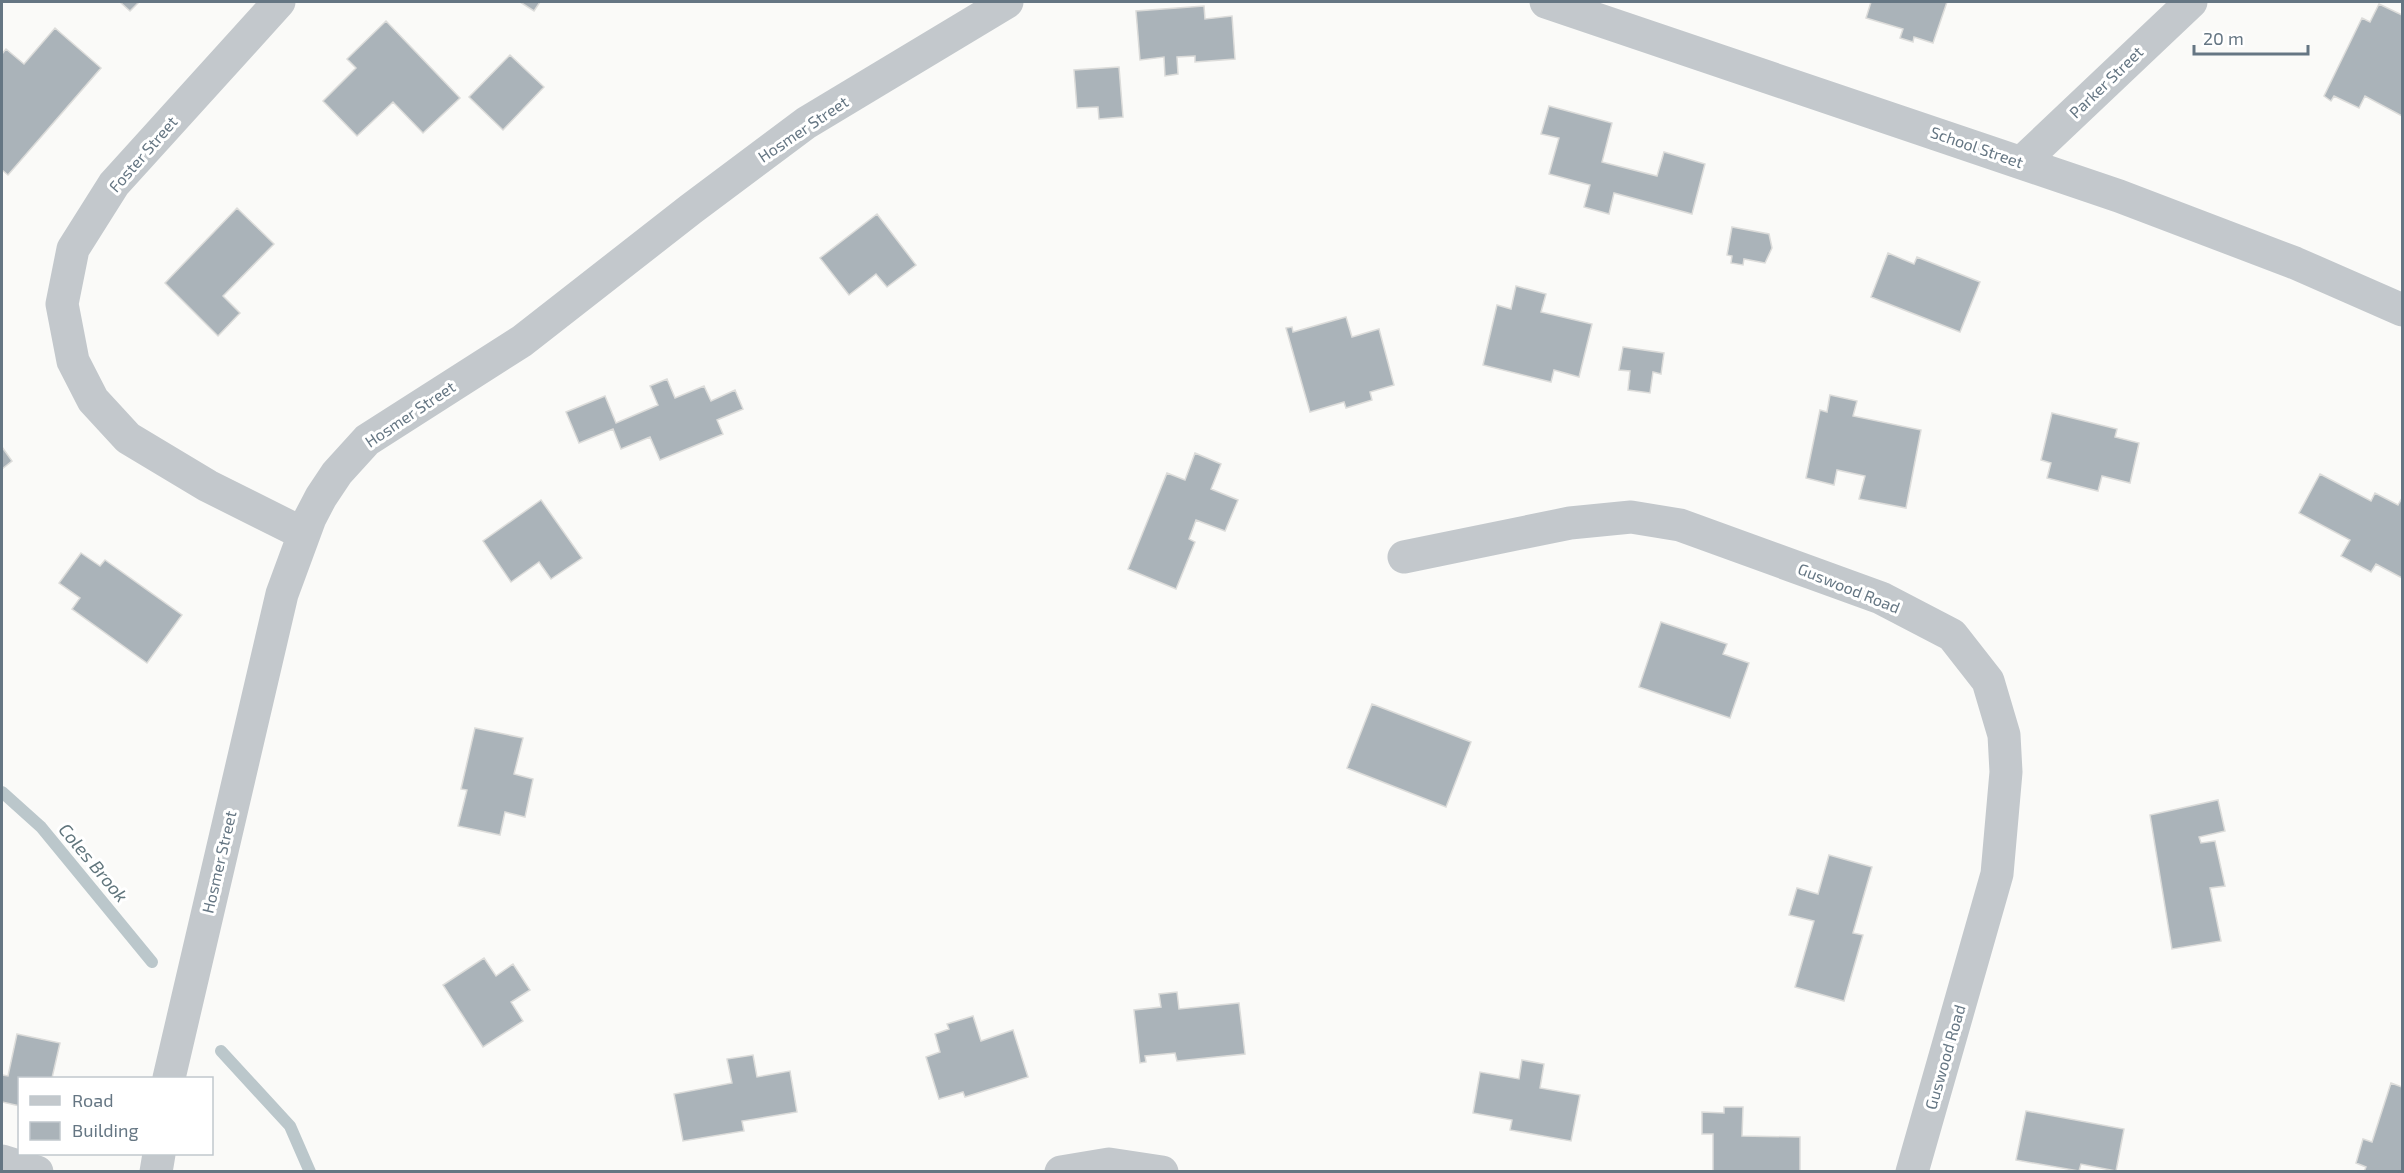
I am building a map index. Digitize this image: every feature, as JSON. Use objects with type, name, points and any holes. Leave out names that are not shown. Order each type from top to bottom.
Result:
[{"type":"street","name":"Foster Street","points":[[279,2],[114,184],[73,249],[62,304],[73,361],[93,400],[128,438],[208,486],[304,534]]},
{"type":"street","name":"Hosmer Street","points":[[169,1077],[282,594],[304,534],[321,497],[332,481],[367,440],[522,341],[691,209],[806,123],[1007,2]]},
{"type":"street","name":"School Street","points":[[1546,2],[2022,162],[2229,237],[2403,310]]},
{"type":"street","name":"Parker Street","points":[[2022,162],[2191,2]]},
{"type":"street","name":"Guswood Road","points":[[1404,557],[1570,523],[1631,517],[1680,525],[1870,594],[1952,634],[1988,681],[2004,735],[2006,772],[1997,874],[1912,1172]]},
{"type":"street","points":[[156,1172],[159,1155]]},
{"type":"street","points":[[2,1161],[37,1172]]},
{"type":"street","points":[[1061,1172],[1109,1164],[1162,1172]]},
{"type":"building","points":[[120,2],[139,2],[130,11]]},
{"type":"building","points":[[520,2],[540,2],[534,11]]},
{"type":"building","points":[[1871,2],[1947,2],[1933,43],[1914,37],[1913,42],[1900,38],[1903,29],[1866,18]]},
{"type":"building","points":[[2379,4],[2402,15],[2402,116],[2365,96],[2359,108],[2334,96],[2331,101],[2324,96],[2362,18],[2370,22]]},
{"type":"building","points":[[1204,6],[1205,19],[1232,16],[1235,59],[1195,62],[1195,56],[1177,57],[1178,74],[1165,76],[1164,57],[1140,60],[1136,11]]},
{"type":"building","points":[[386,21],[460,98],[423,133],[393,102],[357,136],[323,101],[356,68],[347,59]]},
{"type":"building","points":[[55,28],[101,68],[8,175],[2,170],[2,54],[6,49],[24,64]]},
{"type":"building","points":[[510,55],[544,87],[503,130],[469,97]]},
{"type":"building","points":[[1119,67],[1123,117],[1099,119],[1098,107],[1077,108],[1074,70]]},
{"type":"building","points":[[1549,106],[1612,123],[1602,162],[1657,176],[1664,152],[1705,164],[1692,214],[1614,193],[1609,214],[1584,207],[1590,185],[1549,174],[1559,138],[1541,134]]},
{"type":"building","points":[[237,208],[274,244],[223,296],[240,313],[218,336],[165,283]]},
{"type":"building","points":[[877,214],[916,265],[887,287],[876,274],[849,295],[820,258]]},
{"type":"building","points":[[1732,227],[1769,234],[1772,248],[1765,263],[1744,259],[1743,265],[1731,263],[1732,256],[1727,255]]},
{"type":"building","points":[[1888,253],[1914,264],[1917,257],[1980,282],[1960,332],[1871,297]]},
{"type":"building","points":[[1516,286],[1546,294],[1541,312],[1592,324],[1579,377],[1554,370],[1551,382],[1483,365],[1497,305],[1511,309]]},
{"type":"building","points":[[1346,317],[1352,337],[1379,329],[1394,385],[1370,392],[1372,400],[1346,408],[1344,402],[1310,412],[1286,328],[1292,327],[1293,332]]},
{"type":"building","points":[[1623,347],[1664,353],[1661,374],[1653,372],[1650,393],[1628,390],[1630,371],[1619,370]]},
{"type":"building","points":[[667,379],[675,398],[704,386],[711,401],[735,390],[743,409],[717,420],[723,434],[660,460],[650,437],[621,449],[613,429],[579,443],[566,412],[605,396],[616,423],[658,405],[650,386]]},
{"type":"building","points":[[1830,395],[1857,401],[1853,416],[1921,430],[1906,508],[1859,499],[1865,476],[1837,470],[1834,485],[1806,478],[1820,410],[1827,412]]},
{"type":"building","points":[[2052,413],[2117,429],[2115,437],[2139,443],[2130,483],[2102,476],[2098,491],[2047,478],[2051,463],[2041,460]]},
{"type":"building","points":[[2,447],[12,461],[2,469]]},
{"type":"building","points":[[1195,453],[1221,464],[1211,489],[1238,500],[1225,531],[1196,520],[1189,539],[1195,542],[1176,589],[1128,569],[1167,473],[1185,480]]},
{"type":"building","points":[[2320,474],[2371,501],[2375,493],[2398,505],[2402,498],[2402,578],[2376,564],[2371,572],[2341,556],[2350,540],[2299,513]]},
{"type":"building","points":[[541,500],[582,558],[551,579],[539,562],[511,582],[483,541]]},
{"type":"building","points":[[81,553],[100,566],[105,560],[182,615],[147,663],[72,609],[80,598],[59,583]]},
{"type":"building","points":[[1661,622],[1727,644],[1723,654],[1749,663],[1730,718],[1639,687]]},
{"type":"building","points":[[1372,704],[1471,742],[1446,807],[1347,768]]},
{"type":"building","points":[[475,728],[523,738],[514,774],[533,779],[525,817],[505,812],[500,835],[458,826],[467,790],[461,789]]},
{"type":"building","points":[[2218,800],[2225,831],[2199,837],[2201,843],[2215,841],[2225,886],[2210,888],[2221,941],[2172,949],[2150,815]]},
{"type":"building","points":[[1829,855],[1872,867],[1853,933],[1863,935],[1844,1001],[1795,987],[1814,921],[1789,915],[1797,888],[1818,894]]},
{"type":"building","points":[[484,958],[496,976],[513,964],[530,990],[511,1002],[523,1021],[483,1047],[443,985]]},
{"type":"building","points":[[1177,992],[1179,1009],[1239,1003],[1245,1054],[1177,1061],[1175,1053],[1145,1056],[1146,1062],[1140,1063],[1134,1010],[1161,1007],[1159,994]]},
{"type":"building","points":[[973,1016],[981,1041],[1013,1030],[1028,1077],[965,1097],[963,1092],[939,1099],[926,1057],[940,1052],[935,1034],[949,1029],[947,1024]]},
{"type":"building","points":[[17,1034],[60,1043],[52,1077],[18,1077],[18,1106],[2,1102],[2,1075],[8,1076]]},
{"type":"building","points":[[753,1055],[757,1077],[790,1071],[797,1112],[742,1121],[744,1131],[683,1141],[674,1094],[732,1083],[727,1059]]},
{"type":"building","points":[[1522,1060],[1544,1064],[1540,1088],[1580,1095],[1571,1141],[1510,1130],[1512,1120],[1473,1113],[1480,1072],[1519,1079]]},
{"type":"building","points":[[2391,1083],[2402,1087],[2402,1172],[2364,1172],[2366,1167],[2356,1163],[2363,1139],[2372,1142]]},
{"type":"building","points":[[1724,1107],[1743,1107],[1742,1136],[1800,1137],[1800,1172],[1713,1172],[1713,1134],[1702,1134],[1702,1112],[1724,1113]]},
{"type":"building","points":[[2026,1111],[2124,1129],[2116,1171],[2081,1164],[2079,1171],[2016,1160]]},
{"type":"waterway","name":"Coles Brook","points":[[2,792],[41,827],[152,962]]},
{"type":"waterway","name":"Coles Brook","points":[[221,1051],[290,1126],[310,1172]]}]
